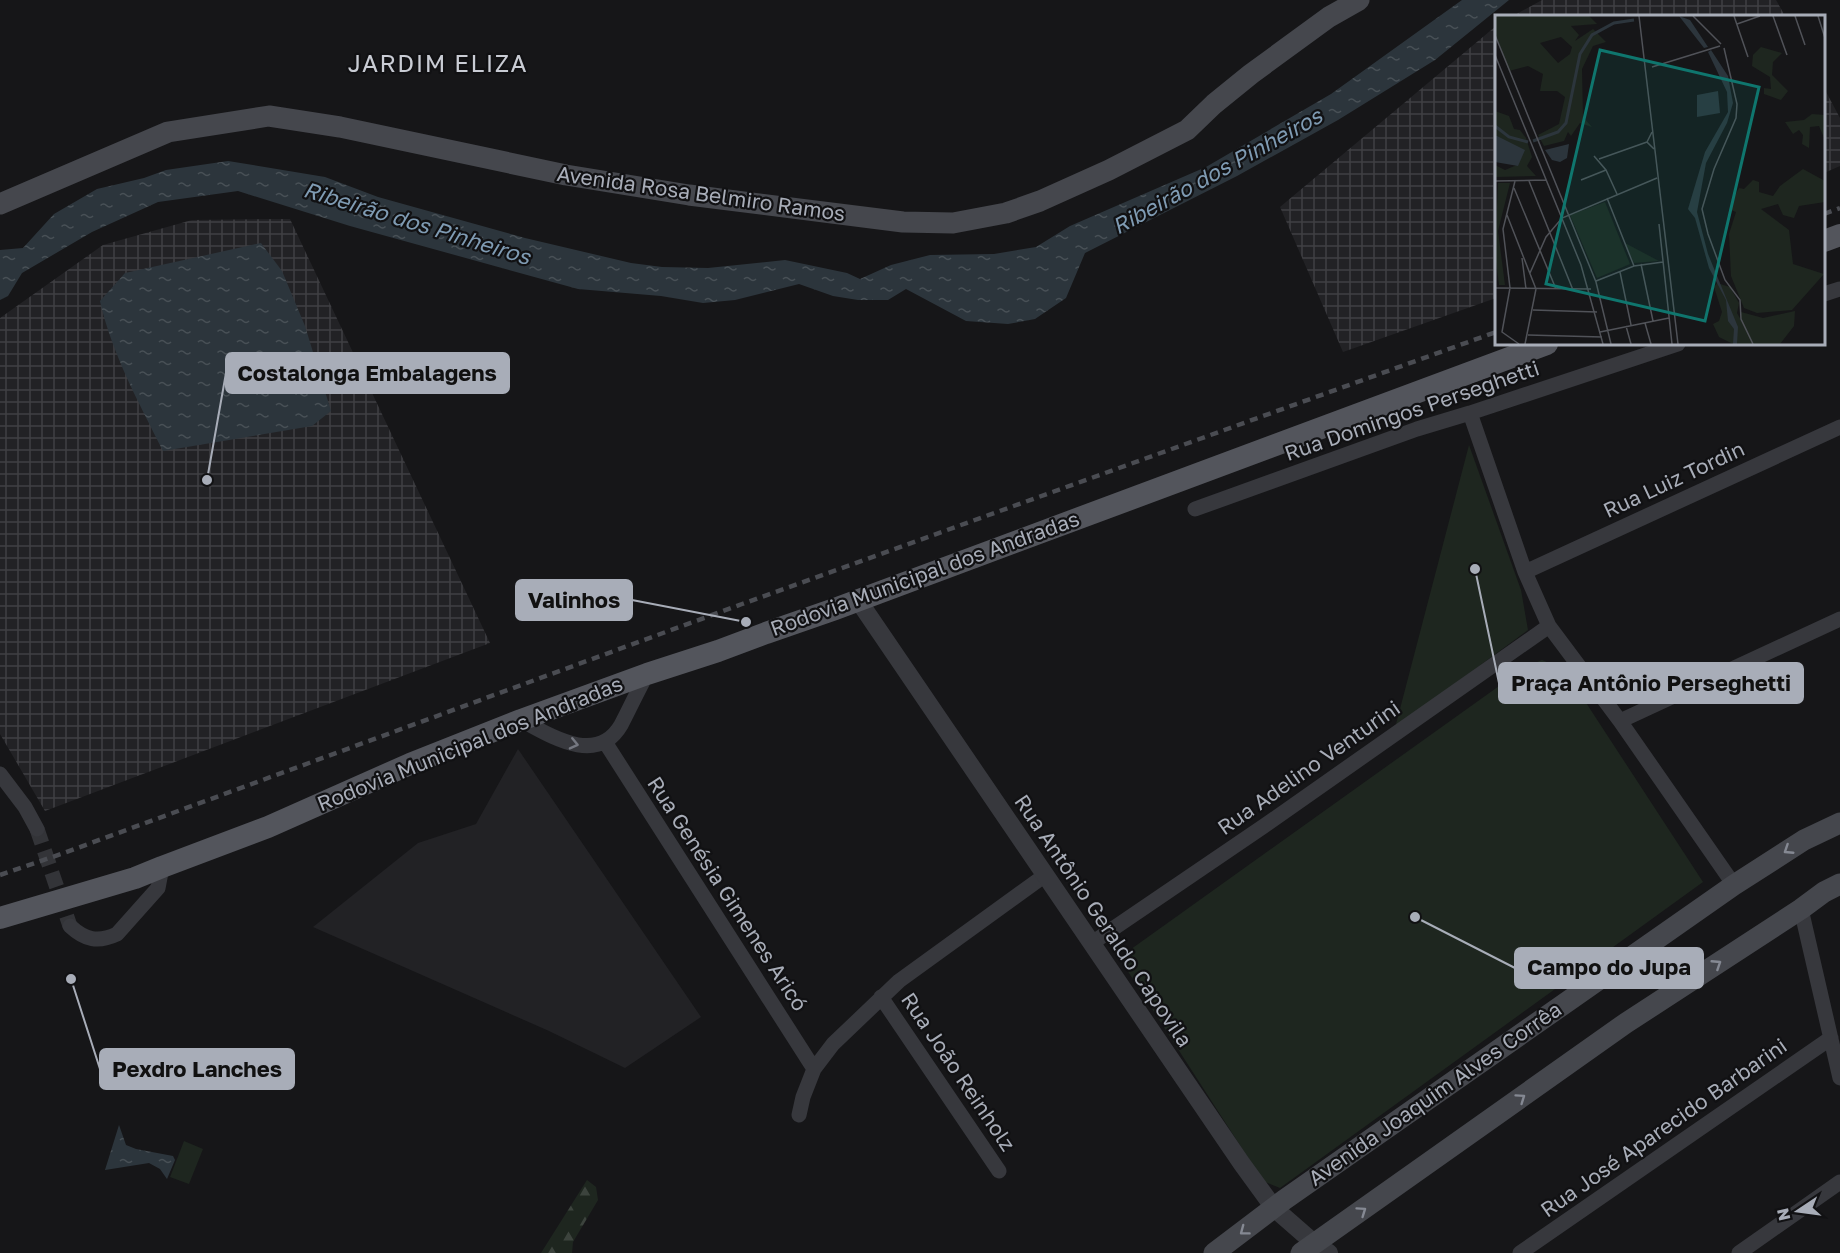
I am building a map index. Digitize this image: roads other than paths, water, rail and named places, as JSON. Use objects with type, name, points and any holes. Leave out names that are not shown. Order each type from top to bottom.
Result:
[{"type":"main road","name":"Avenida Rosa Belmiro Ramos","points":[[0,204],[168,132],[269,116],[351,130],[566,175],[689,195],[903,222],[953,223],[1006,213],[1040,201],[1109,170],[1187,130],[1214,104],[1259,69],[1329,17],[1359,0]]},
{"type":"main road","points":[[1825,241],[1840,235]]},
{"type":"main road","name":"Rodovia Municipal dos Andradas","points":[[0,918],[135,878],[268,827],[410,764],[521,720],[835,609],[1544,345]]},
{"type":"main road","name":"Avenida Joaquim Alves Corrêa","points":[[1214,1253],[1274,1208],[1734,885],[1804,840],[1840,823]]},
{"type":"main road","points":[[1315,1250],[1626,1023],[1824,892],[1840,884]]},
{"type":"street","points":[[1825,294],[1840,289]]},
{"type":"street","name":"Rua Domingos Perseghetti","points":[[1195,509],[1406,433],[1675,345]]},
{"type":"street","points":[[1470,413],[1525,572],[1549,626],[1620,721],[1734,885]]},
{"type":"street","name":"Rua Luiz Tordin","points":[[1525,572],[1840,426]]},
{"type":"street","name":"Rua Antônio Geraldo Capovila","points":[[858,600],[1235,1155],[1274,1208],[1315,1250]]},
{"type":"street","points":[[1620,721],[1840,619]]},
{"type":"street","name":"Rua Adelino Venturini","points":[[1092,943],[1264,826],[1549,626]]},
{"type":"street","points":[[521,720],[554,738],[573,745],[589,746],[604,742],[620,727],[646,674]]},
{"type":"street","name":"Rua Genésia Gimenes Aricó","points":[[604,742],[814,1069]]},
{"type":"street","points":[[0,774],[25,807],[37,829]]},
{"type":"street","points":[[70,926],[80,936],[91,938],[117,934],[158,888],[162,867]]},
{"type":"street","points":[[799,1115],[814,1069],[833,1044],[899,981],[1044,876]]},
{"type":"street","points":[[1801,909],[1840,1078]]},
{"type":"street","name":"Rua João Reinholz","points":[[882,997],[999,1171]]},
{"type":"street","name":"Rua José Aparecido Barbarini","points":[[1520,1253],[1831,1038]]},
{"type":"street","points":[[1739,1253],[1840,1182]]},
{"type":"water","name":"Ribeirão dos Pinheiros","points":[[1462,0],[1509,0],[1435,60],[1338,120],[1237,176],[1085,253],[1066,298],[1035,319],[1008,324],[966,321],[906,289],[888,300],[858,300],[833,296],[799,284],[735,300],[703,303],[661,296],[578,289],[350,226],[238,191],[158,202],[92,232],[22,273],[8,296],[0,300],[0,250],[23,248],[54,214],[97,189],[144,178],[166,170],[228,161],[325,177],[378,197],[525,238],[631,263],[662,267],[708,268],[785,260],[847,273],[860,279],[891,265],[930,255],[994,254],[1036,247],[1070,226],[1206,167],[1331,94]]},
{"type":"water","points":[[261,243],[282,271],[305,326],[331,411],[312,426],[163,451],[119,359],[100,301],[125,273]]},
{"type":"water","points":[[119,1125],[126,1145],[173,1156],[175,1160],[167,1179],[160,1169],[149,1163],[105,1170]]},
{"type":"tunnel","points":[[37,829],[70,926]]},
{"type":"railway","points":[[1825,214],[1840,208]]},
{"type":"railway","points":[[0,875],[1495,332]]},
{"type":"place","name":"Costalonga Embalagens","points":[[207,480]]},
{"type":"place","name":"Praça Antônio Perseghetti","points":[[1475,569]]},
{"type":"place","name":"Valinhos","points":[[746,622]]},
{"type":"place","name":"Campo do Jupa","points":[[1415,917]]},
{"type":"place","name":"Pexdro Lanches","points":[[71,979]]},
{"type":"district","name":"JARDIM ELIZA","points":[[438,64]]}]
